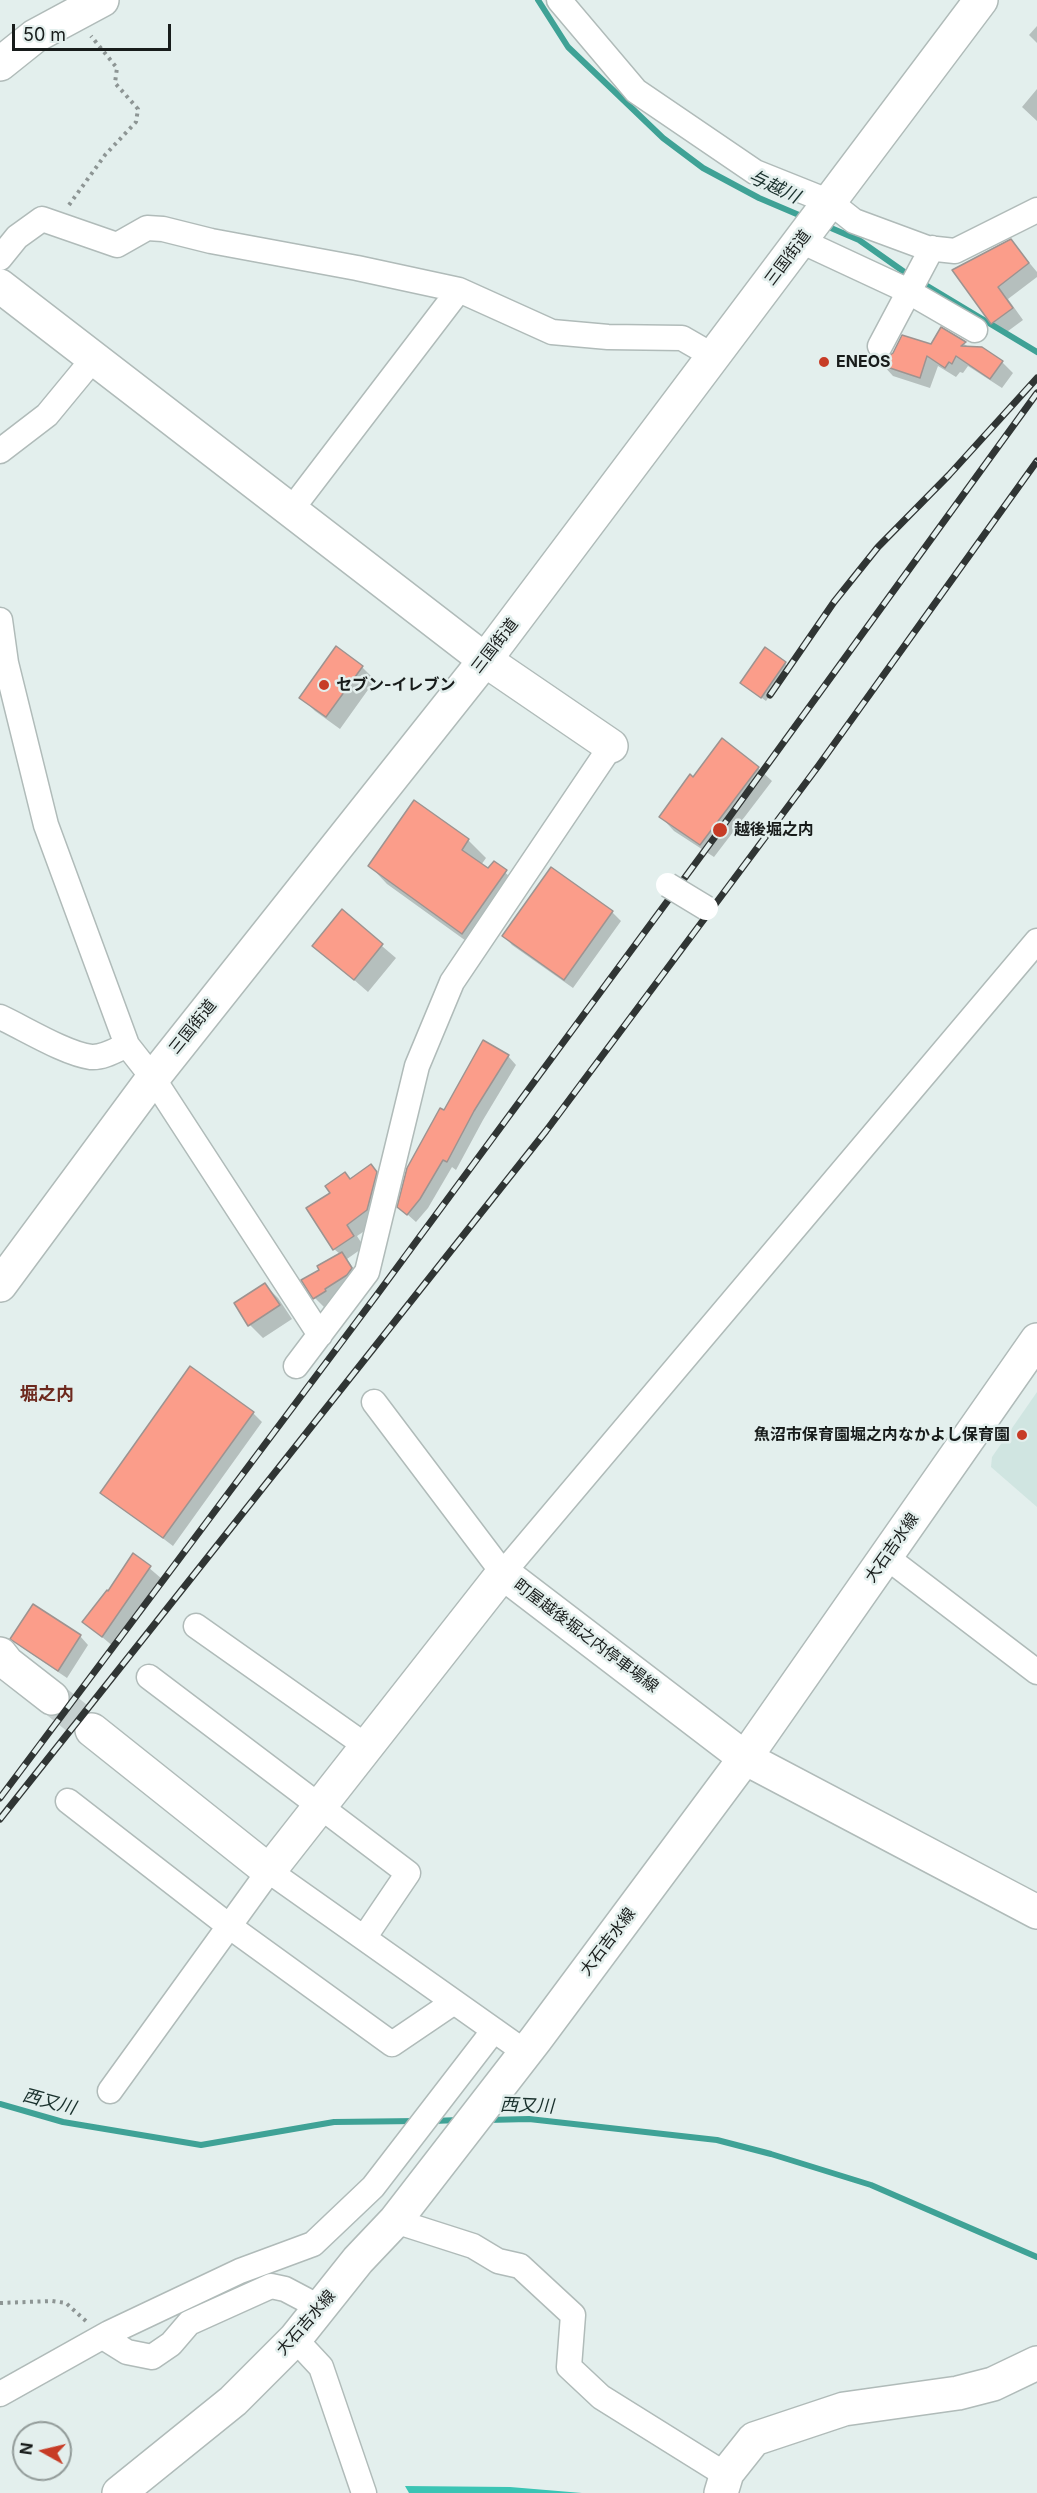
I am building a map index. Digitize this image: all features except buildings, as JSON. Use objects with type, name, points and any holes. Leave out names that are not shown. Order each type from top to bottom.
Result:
[{"type":"main road","name":"三国街道","points":[[0,1285],[153,1078],[485,660],[715,357],[981,0]]},
{"type":"main road","points":[[0,64],[35,36],[88,8]]},
{"type":"main road","points":[[0,286],[485,660],[612,746]]},
{"type":"main road","name":"大石吉水線","points":[[119,2493],[233,2401],[295,2339],[358,2260],[395,2221],[745,1758],[1037,1340]]},
{"type":"main road","name":"町屋越後堀之内停車場線","points":[[269,1871],[503,1573],[745,1758],[1037,1912]]},
{"type":"main road","points":[[0,1654],[52,1698]]},
{"type":"main road","points":[[92,1730],[269,1871]]},
{"type":"main road","points":[[724,2484],[754,2439],[844,2409],[958,2393],[993,2385],[1037,2363]]},
{"type":"street","points":[[559,0],[636,91],[755,172],[830,202],[854,221],[890,236],[927,257],[955,251],[1037,210]]},
{"type":"street","points":[[0,258],[16,237],[42,219],[117,245],[147,228],[163,229],[211,241],[357,268],[459,290],[552,332],[608,337],[682,338],[715,357]]},
{"type":"street","points":[[801,241],[910,292],[975,330]]},
{"type":"street","points":[[880,346],[927,257]]},
{"type":"street","points":[[291,510],[459,290]]},
{"type":"street","points":[[0,451],[47,415],[94,358]]},
{"type":"street","points":[[0,620],[6,663],[46,825],[127,1045],[153,1078],[320,1335]]},
{"type":"street","points":[[296,1366],[367,1272],[417,1066],[452,982],[612,746]]},
{"type":"street","points":[[668,885],[706,908]]},
{"type":"street","points":[[374,1402],[503,1573],[1037,941]]},
{"type":"street","points":[[0,1017],[64,1048],[92,1057],[127,1045]]},
{"type":"street","points":[[885,1557],[1037,1672]]},
{"type":"street","points":[[196,1626],[366,1746]]},
{"type":"street","points":[[149,1677],[319,1808],[408,1873],[364,1938]]},
{"type":"street","points":[[68,1801],[230,1926],[392,2044],[454,2002]]},
{"type":"street","points":[[110,2091],[269,1871],[525,2052]]},
{"type":"street","points":[[0,2394],[103,2337],[240,2271],[313,2244],[373,2187],[494,2030]]},
{"type":"street","points":[[395,2221],[473,2246],[498,2261],[520,2266],[573,2315],[569,2367],[601,2397],[724,2484]]},
{"type":"street","points":[[103,2337],[127,2352],[152,2356],[171,2344],[189,2323],[271,2286],[285,2289],[321,2308]]},
{"type":"street","points":[[295,2339],[321,2367],[364,2493]]},
{"type":"path","points":[[56,222],[105,155],[136,122],[138,109],[116,84],[117,68],[88,8]]},
{"type":"path","points":[[0,2303],[66,2302],[103,2337]]},
{"type":"shaded area","name":"魚沼市保育園堀之内なかよし保育園","points":[[1037,1392],[1037,1507],[991,1467],[992,1457]]},
{"type":"green space","points":[[405,2486],[510,2487],[582,2493],[409,2493]]},
{"type":"waterway","name":"与越川","points":[[538,0],[568,47],[663,138],[703,168],[759,198],[806,218]]},
{"type":"waterway","name":"与越川","points":[[824,225],[859,240],[910,276]]},
{"type":"waterway","name":"与越川","points":[[919,281],[1037,352]]},
{"type":"waterway","name":"西又川","points":[[0,2104],[63,2122],[201,2145],[334,2122],[417,2121]]},
{"type":"waterway","name":"西又川","points":[[487,2120],[529,2119],[717,2140],[871,2185],[1037,2257]]},
{"type":"waterway","name":"西又川","points":[[433,2121],[459,2120]]},
{"type":"tunnel","points":[[52,1698],[92,1730]]},
{"type":"railway","points":[[770,695],[834,602],[878,547],[949,475],[1037,378]]},
{"type":"railway","points":[[0,1798],[376,1296],[720,830],[1037,393]]},
{"type":"railway","points":[[0,1819],[546,1131],[819,765],[1037,461]]},
{"type":"place","name":"ENEOS","points":[[824,362]]},
{"type":"place","name":"セブン-イレブン","points":[[324,685]]},
{"type":"place","name":"越後堀之内","points":[[720,830]]},
{"type":"place","name":"魚沼市保育園堀之内なかよし保育園","points":[[1022,1435]]},
{"type":"district","name":"堀之内","points":[[47,1395]]}]
